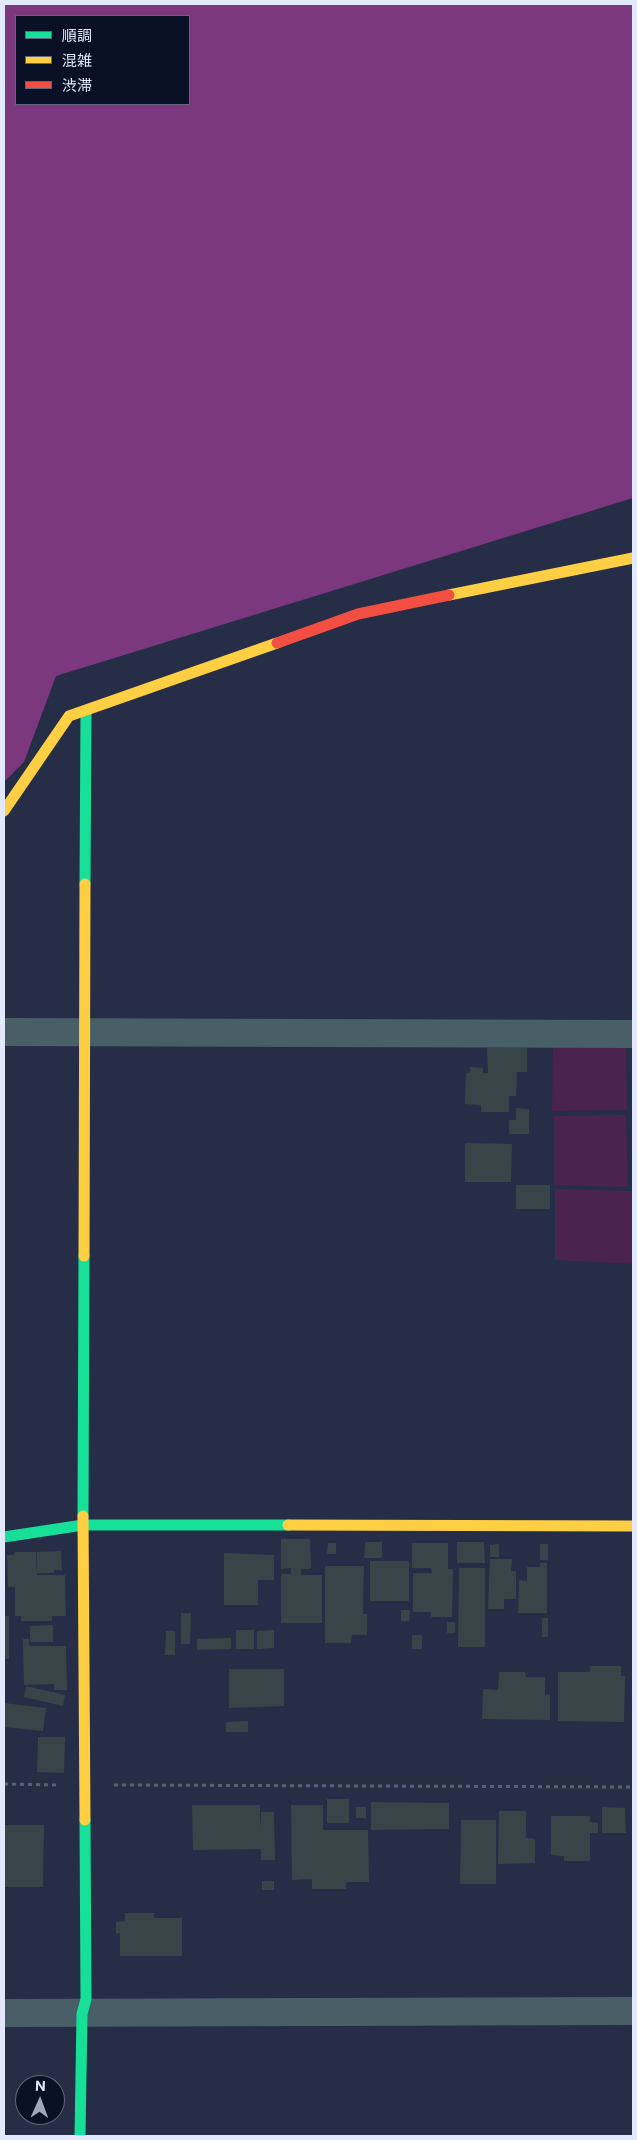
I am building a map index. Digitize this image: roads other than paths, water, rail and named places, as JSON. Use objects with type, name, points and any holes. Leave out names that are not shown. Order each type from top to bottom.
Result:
[{"type":"street","points":[[4,811],[69,716],[358,614],[633,558]]},
{"type":"street","points":[[80,2136],[82,2014],[86,1999],[82,1525],[86,711]]},
{"type":"street","points":[[4,1032],[633,1034]]},
{"type":"street","points":[[4,1537],[82,1525],[633,1526]]},
{"type":"street","points":[[4,2013],[633,2011]]}]
